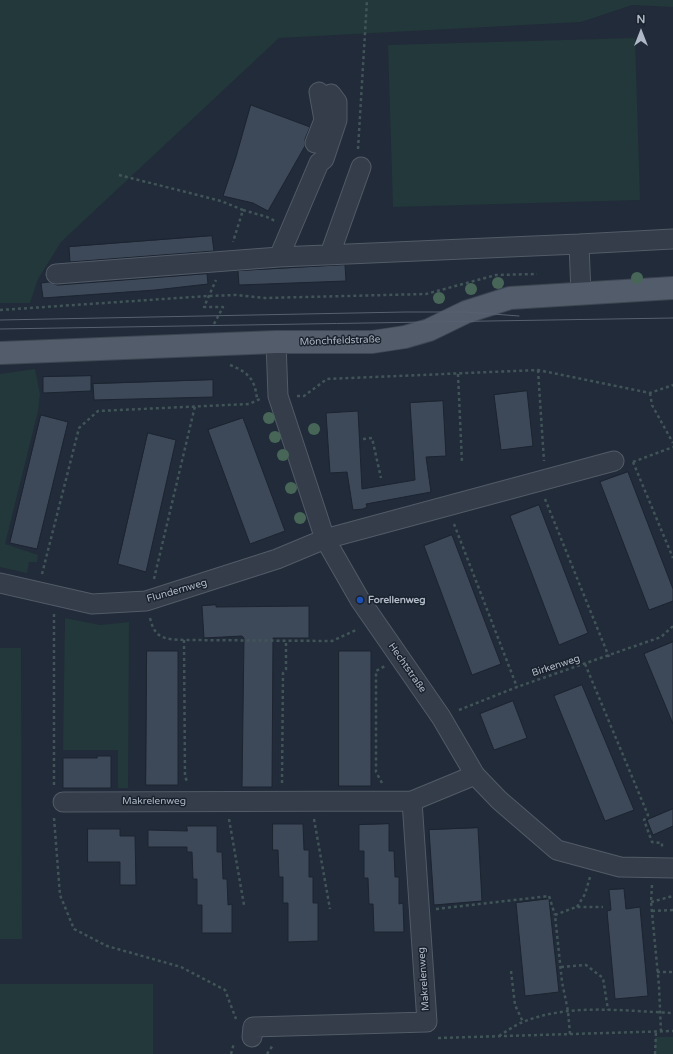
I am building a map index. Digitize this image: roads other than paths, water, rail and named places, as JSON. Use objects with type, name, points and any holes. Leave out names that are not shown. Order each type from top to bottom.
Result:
[{"type":"main road","name":"Mönchfeldstraße","points":[[0,353],[276,342],[372,342],[405,337],[428,330],[488,304],[510,298],[673,288]]},
{"type":"street","points":[[279,257],[319,163],[312,153],[324,120],[325,93]]},
{"type":"street","points":[[330,254],[361,167]]},
{"type":"street","points":[[56,274],[226,260],[330,254],[673,239]]},
{"type":"street","points":[[579,244],[581,294]]},
{"type":"street","name":"Hechtstraße","points":[[276,342],[278,396],[325,539],[375,621],[441,717],[475,775],[499,800],[557,850],[620,867],[667,868]]},
{"type":"street","points":[[325,539],[614,461]]},
{"type":"street","name":"Flundernweg","points":[[0,582],[92,604],[146,602],[277,559],[325,539]]},
{"type":"street","name":"Makrelenweg","points":[[57,803],[412,801],[475,775]]},
{"type":"street","name":"Makrelenweg","points":[[246,1032],[253,1027],[427,1022],[412,801]]},
{"type":"tram line","points":[[0,320],[405,312],[466,312],[519,316]]},
{"type":"tram line","points":[[0,329],[673,318]]},
{"type":"place","name":"Forellenweg","points":[[360,600]]}]
